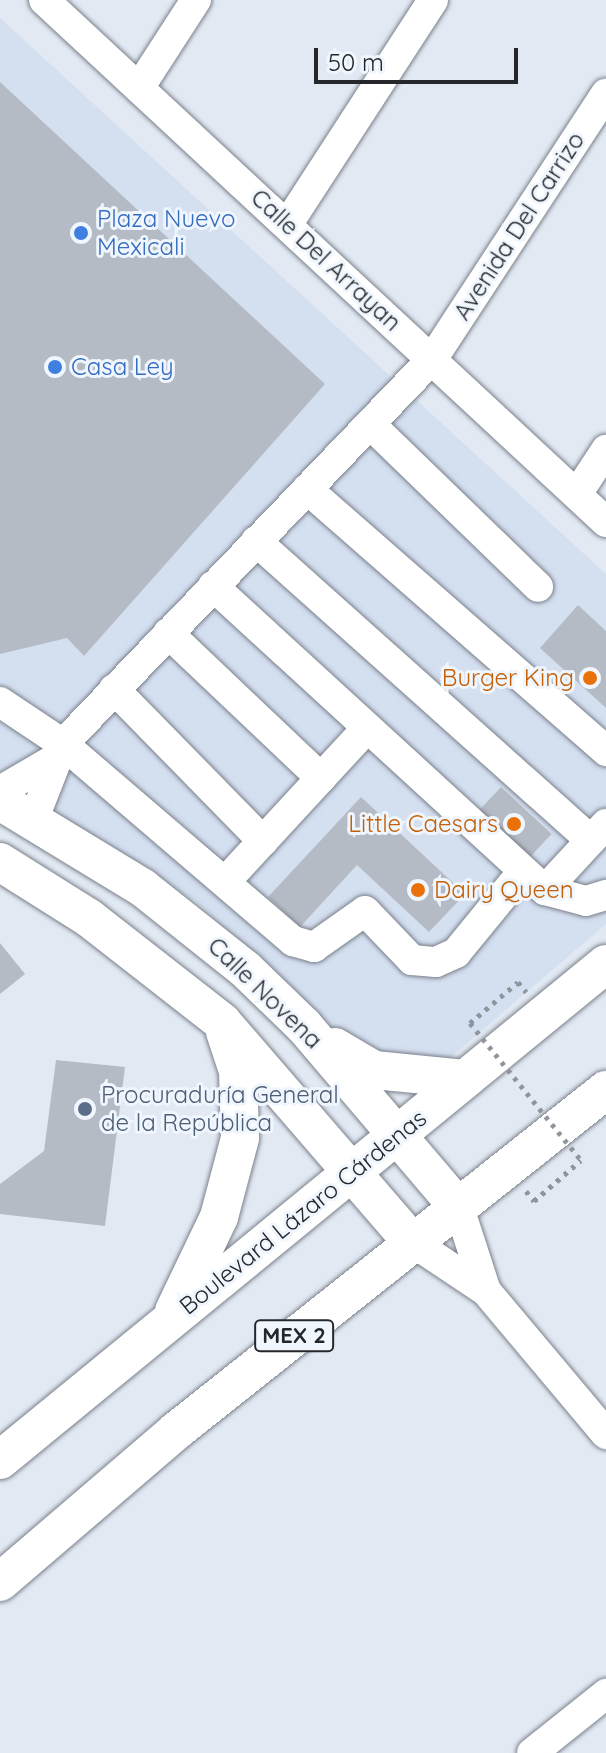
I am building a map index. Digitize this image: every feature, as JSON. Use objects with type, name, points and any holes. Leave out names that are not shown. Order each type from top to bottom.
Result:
[{"type":"main road","name":"Calle Novena","points":[[0,801],[17,824],[189,921],[304,1026],[459,1208]]},
{"type":"main road","name":"Calle Novena","points":[[0,862],[89,918],[222,1022],[411,1241]]},
{"type":"main road","name":"Boulevard Lázaro Cárdenas","points":[[0,1460],[606,964]]},
{"type":"main road","points":[[170,1321],[219,1217],[240,1138],[238,1071],[222,1022]]},
{"type":"main road","points":[[304,1026],[374,1070],[465,1079]]},
{"type":"main road","name":"MEX 2","points":[[0,1582],[411,1241],[459,1208],[606,1090]]},
{"type":"street","name":"Calle Del Arrayan","points":[[44,0],[433,358],[606,522]]},
{"type":"street","points":[[139,88],[196,0]]},
{"type":"street","points":[[287,225],[433,0]]},
{"type":"street","name":"Avenida Del Carrizo","points":[[59,751],[114,689],[433,358],[606,94]]},
{"type":"street","points":[[370,424],[538,587]]},
{"type":"street","points":[[577,494],[606,450]]},
{"type":"street","points":[[307,489],[606,751]]},
{"type":"street","points":[[0,702],[225,882],[293,941],[314,947],[365,911],[412,960],[436,962],[456,953],[534,880],[598,832],[256,541]]},
{"type":"street","points":[[213,586],[534,880],[586,901],[606,895]]},
{"type":"street","points":[[168,633],[321,778]]},
{"type":"street","points":[[114,689],[263,841]]},
{"type":"street","points":[[225,882],[367,728]]},
{"type":"street","points":[[0,791],[59,751]]},
{"type":"street","points":[[17,824],[59,751]]},
{"type":"street","name":"Calle Novena","points":[[459,1208],[486,1291]]},
{"type":"street","name":"Calle Novena","points":[[411,1241],[486,1291],[606,1434]]},
{"type":"street","points":[[532,1753],[606,1694]]},
{"type":"path","points":[[518,982],[470,1023],[581,1160],[534,1201]]},
{"type":"shaded area","points":[[0,18],[606,574],[606,924],[444,1063],[359,1053],[195,901],[0,779]]},
{"type":"building","name":"Plaza Nuevo Mexicali","points":[[0,82],[325,384],[84,656],[67,638],[0,654]]},
{"type":"building","name":"Burger King","points":[[578,605],[606,631],[606,708],[540,648]]},
{"type":"building","name":"Little Caesars","points":[[501,787],[551,834],[527,860],[476,813]]},
{"type":"building","points":[[361,797],[465,894],[429,932],[357,865],[300,927],[268,897]]},
{"type":"building","points":[[0,943],[25,974],[0,994]]},
{"type":"building","name":"Procuraduría General de la República","points":[[56,1060],[125,1067],[105,1226],[0,1214],[0,1184],[44,1151]]},
{"type":"place","name":"Plaza Nuevo Mexicali","points":[[81,233]]},
{"type":"place","name":"Casa Ley","points":[[55,367]]},
{"type":"place","name":"Burger King","points":[[590,678]]},
{"type":"place","name":"Little Caesars","points":[[514,824]]},
{"type":"place","name":"Dairy Queen","points":[[418,890]]},
{"type":"place","name":"Procuraduría General de la República","points":[[85,1109]]}]
